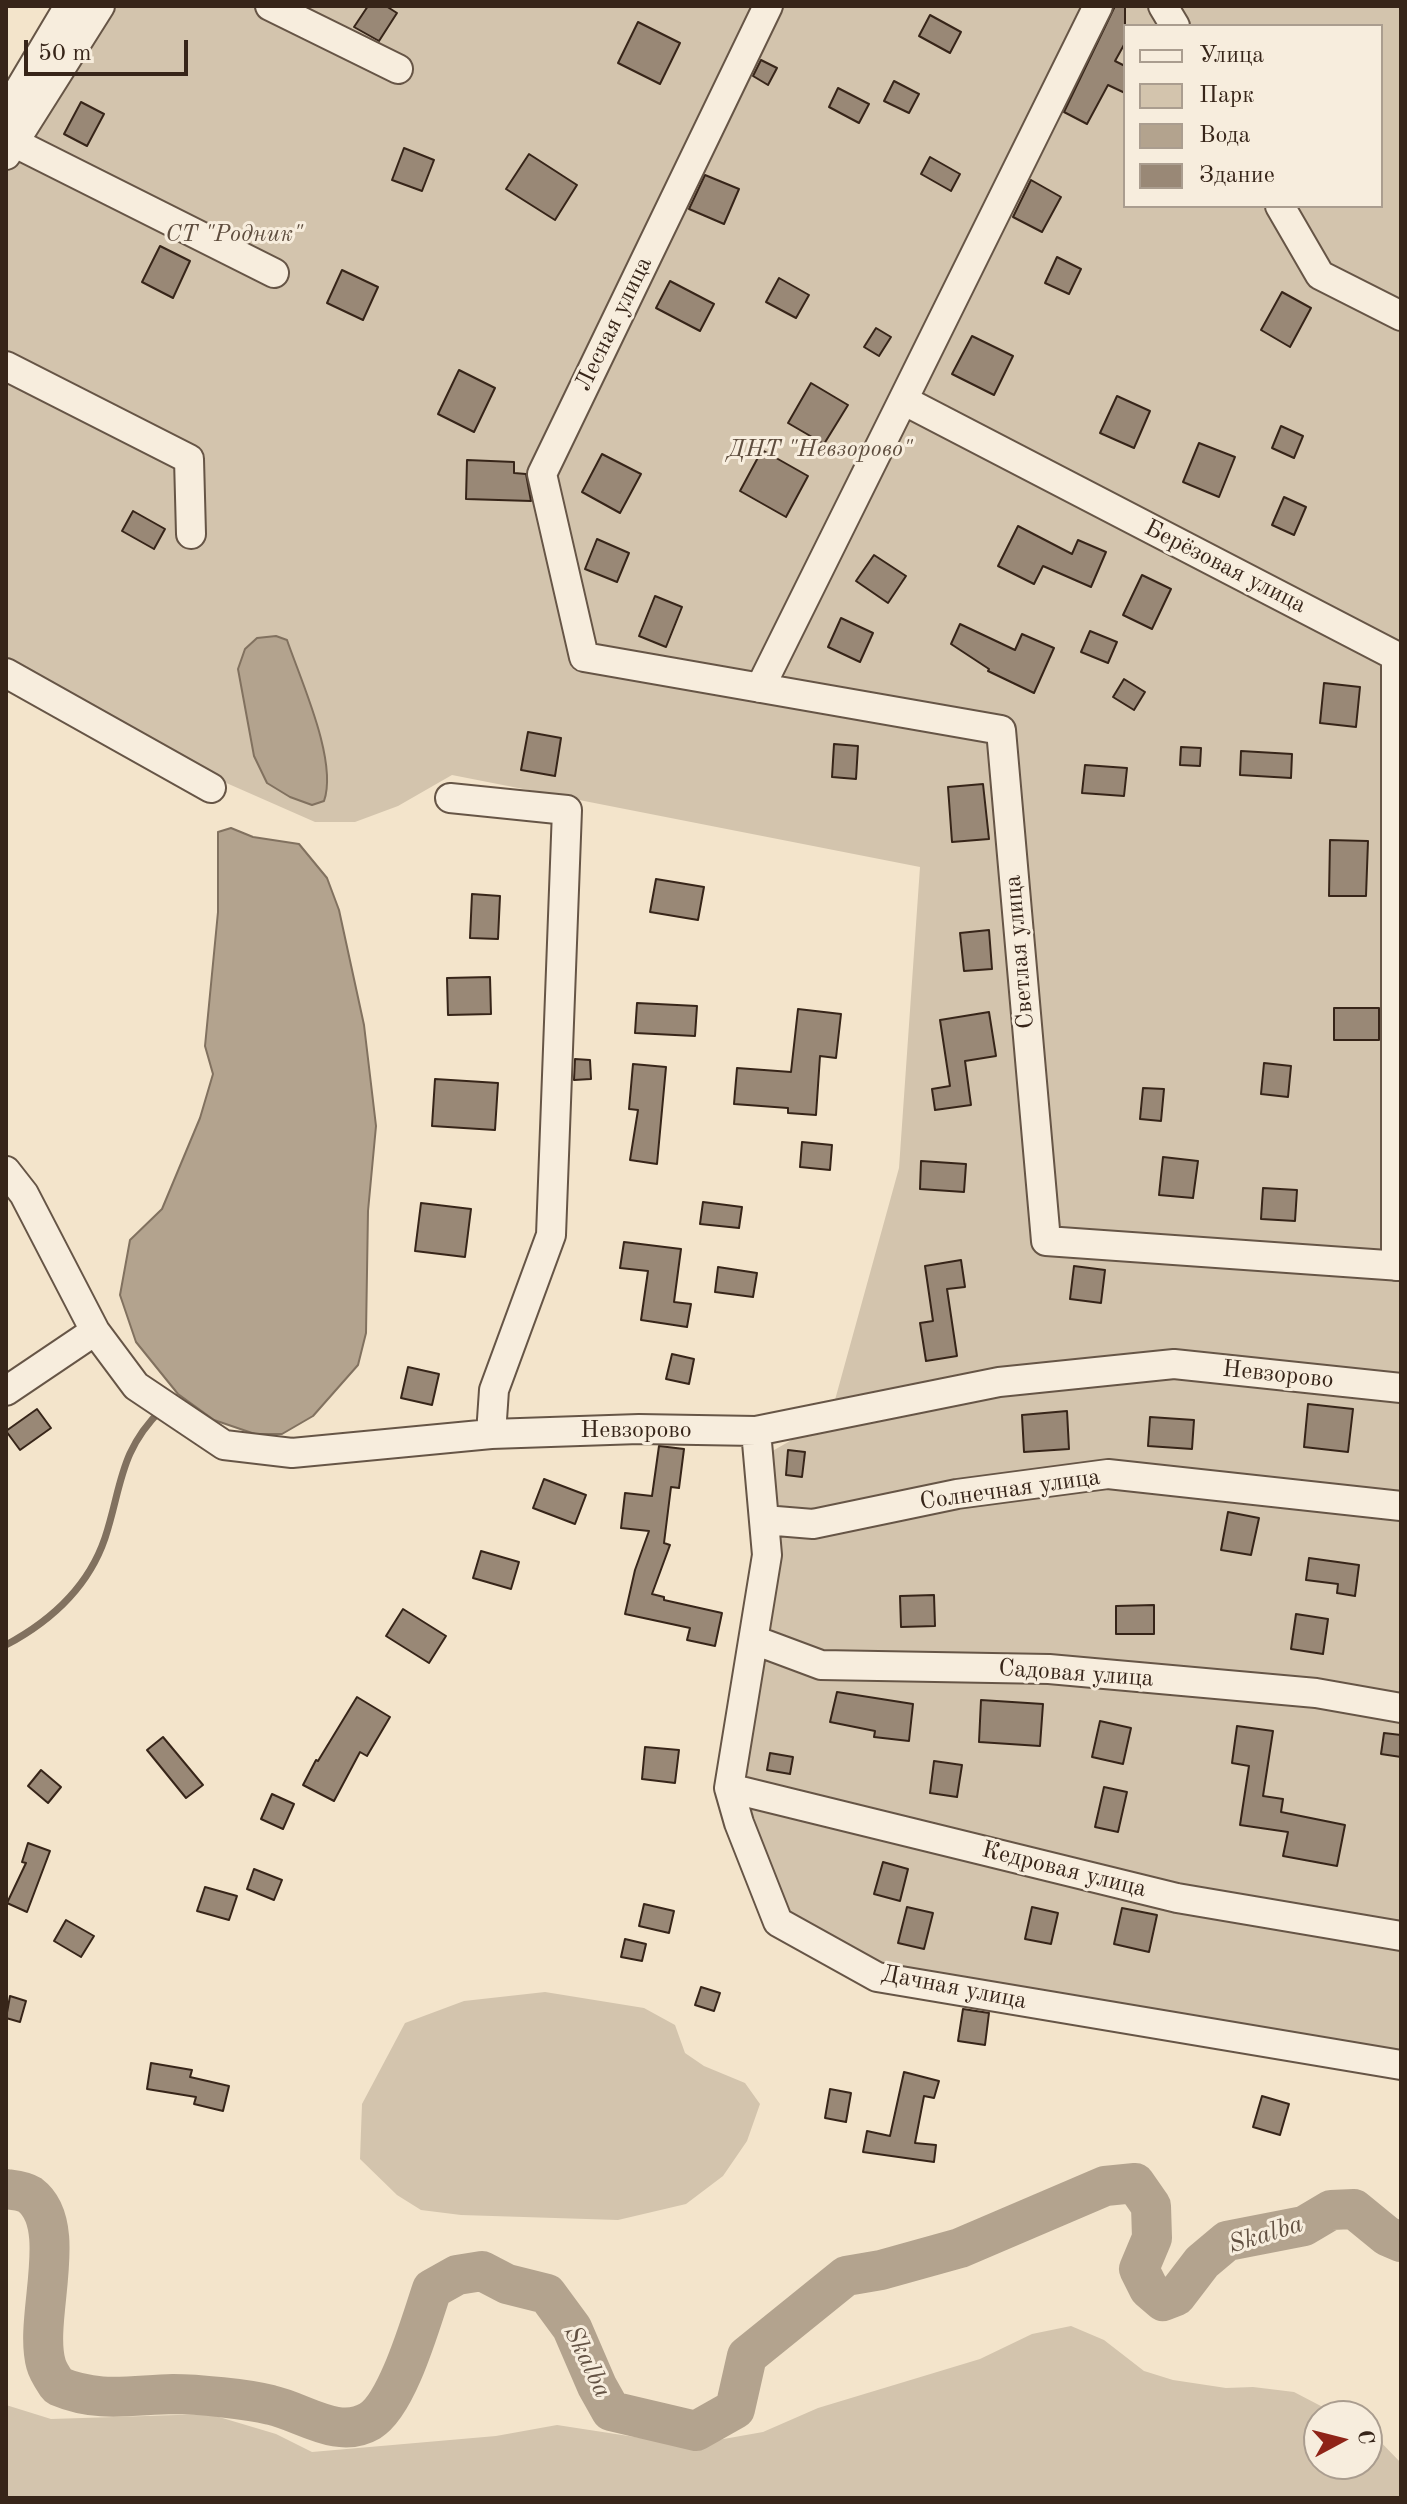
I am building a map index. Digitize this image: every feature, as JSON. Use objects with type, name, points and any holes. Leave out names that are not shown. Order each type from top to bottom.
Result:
[{"type":"street","points":[[6,112],[69,6]]},
{"type":"street","points":[[100,6],[9,149],[274,273]]},
{"type":"street","points":[[270,6],[398,69]]},
{"type":"street","name":"Лесная улица","points":[[584,657],[542,474],[768,6]]},
{"type":"street","points":[[760,688],[1098,6]]},
{"type":"street","points":[[1163,6],[1174,24]]},
{"type":"street","points":[[1281,208],[1320,275],[1401,316]]},
{"type":"street","points":[[6,366],[189,459],[191,534]]},
{"type":"street","name":"Берёзовая улица","points":[[903,400],[1396,656],[1399,1266]]},
{"type":"street","name":"Светлая улица","points":[[584,657],[1001,730],[1046,1241],[1399,1266]]},
{"type":"street","points":[[6,673],[211,788]]},
{"type":"street","points":[[450,798],[567,810],[551,1235],[494,1390],[491,1434]]},
{"type":"street","name":"Невзорово","points":[[6,1171],[24,1194],[95,1331],[136,1386],[224,1445],[292,1453],[491,1434],[639,1429],[756,1431],[999,1382],[1174,1364],[1401,1388]]},
{"type":"street","points":[[6,1391],[95,1331]]},
{"type":"street","name":"Дачная улица","points":[[756,1431],[767,1555],[729,1788],[739,1823],[778,1922],[877,1977],[1401,2065]]},
{"type":"street","name":"Солнечная улица","points":[[764,1520],[813,1524],[957,1494],[1108,1474],[1401,1506]]},
{"type":"street","name":"Садовая улица","points":[[754,1640],[821,1665],[1049,1669],[1316,1693],[1401,1708]]},
{"type":"street","name":"Кедровая улица","points":[[729,1788],[1177,1898],[1401,1936]]},
{"type":"green space","points":[[60,6],[1401,6],[1401,2073],[891,1983],[767,1906],[730,1823],[771,1576],[769,1453],[830,1418],[899,1168],[920,867],[452,775],[398,806],[355,822],[315,822],[165,756],[6,665],[6,85]]},
{"type":"green space","points":[[545,1992],[644,2008],[675,2025],[685,2053],[704,2066],[745,2083],[760,2104],[747,2141],[723,2176],[686,2204],[618,2220],[461,2215],[421,2210],[397,2195],[360,2159],[362,2104],[405,2023],[464,2001]]},
{"type":"green space","points":[[1071,2326],[1104,2340],[1144,2371],[1173,2380],[1226,2388],[1253,2387],[1294,2392],[1309,2400],[1303,2400],[1303,2480],[1383,2480],[1383,2444],[1401,2463],[1401,2498],[6,2498],[6,2405],[51,2419],[209,2414],[276,2434],[312,2452],[496,2436],[557,2425],[674,2443],[718,2440],[763,2432],[818,2408],[980,2359],[1032,2334]]},
{"type":"water","points":[[276,636],[287,640],[322,743],[327,784],[324,801],[312,805],[290,797],[267,783],[254,756],[238,669],[245,649],[257,638]]},
{"type":"water","points":[[231,828],[253,837],[299,844],[327,878],[339,910],[364,1025],[376,1126],[368,1211],[366,1333],[358,1365],[313,1416],[282,1434],[255,1434],[214,1420],[178,1394],[136,1342],[120,1295],[130,1240],[162,1209],[200,1118],[213,1074],[205,1046],[218,912],[218,832]]},
{"type":"building","points":[[368,6],[386,6],[397,13],[379,41],[354,27]]},
{"type":"building","points":[[1115,6],[1125,6],[1123,47],[1115,61],[1123,65],[1123,92],[1108,85],[1087,124],[1064,112]]},
{"type":"building","points":[[930,15],[961,32],[950,53],[919,36]]},
{"type":"building","points":[[638,22],[680,43],[660,84],[618,63]]},
{"type":"building","points":[[761,60],[777,68],[768,85],[753,76]]},
{"type":"building","points":[[894,81],[919,94],[909,113],[884,101]]},
{"type":"building","points":[[838,88],[869,104],[859,123],[829,107]]},
{"type":"building","points":[[81,102],[104,114],[87,146],[64,134]]},
{"type":"building","points":[[404,148],[434,160],[422,191],[392,180]]},
{"type":"building","points":[[529,154],[577,185],[555,220],[506,189]]},
{"type":"building","points":[[930,157],[960,174],[951,191],[921,174]]},
{"type":"building","points":[[705,175],[739,189],[724,224],[689,209]]},
{"type":"building","points":[[1031,180],[1061,197],[1042,232],[1013,217]]},
{"type":"building","points":[[160,246],[190,261],[173,298],[142,282]]},
{"type":"building","points":[[1057,257],[1081,269],[1069,294],[1045,283]]},
{"type":"building","points":[[342,270],[378,287],[363,320],[327,303]]},
{"type":"building","points":[[779,278],[809,295],[796,318],[766,302]]},
{"type":"building","points":[[670,281],[714,304],[700,331],[656,308]]},
{"type":"building","points":[[1282,292],[1311,308],[1290,347],[1261,330]]},
{"type":"building","points":[[876,328],[891,337],[879,356],[864,347]]},
{"type":"building","points":[[972,336],[1013,356],[994,395],[952,374]]},
{"type":"building","points":[[459,370],[495,388],[474,432],[438,414]]},
{"type":"building","points":[[811,383],[848,405],[824,444],[788,423]]},
{"type":"building","points":[[1117,396],[1150,411],[1134,448],[1100,433]]},
{"type":"building","points":[[1281,426],[1303,436],[1294,458],[1272,448]]},
{"type":"building","points":[[1199,443],[1235,457],[1219,497],[1183,482]]},
{"type":"building","points":[[762,450],[808,476],[786,517],[740,491]]},
{"type":"building","points":[[602,454],[641,474],[620,513],[582,492]]},
{"type":"building","points":[[467,460],[514,462],[514,473],[526,474],[531,501],[466,499]]},
{"type":"building","points":[[1284,497],[1306,507],[1294,535],[1272,525]]},
{"type":"building","points":[[133,511],[165,529],[154,549],[122,531]]},
{"type":"building","points":[[1018,526],[1072,554],[1078,540],[1106,552],[1091,587],[1043,566],[1034,584],[998,566]]},
{"type":"building","points":[[597,539],[629,553],[617,582],[585,569]]},
{"type":"building","points":[[874,555],[906,576],[888,603],[856,581]]},
{"type":"building","points":[[1142,575],[1171,589],[1152,629],[1123,615]]},
{"type":"building","points":[[655,596],[682,607],[666,647],[639,636]]},
{"type":"building","points":[[841,618],[873,633],[860,662],[828,647]]},
{"type":"building","points":[[960,624],[1015,650],[1022,634],[1054,648],[1034,693],[988,671],[951,644]]},
{"type":"building","points":[[1090,631],[1117,642],[1108,663],[1081,652]]},
{"type":"building","points":[[1124,679],[1145,692],[1134,710],[1113,697]]},
{"type":"building","points":[[1324,683],[1360,687],[1356,727],[1320,723]]},
{"type":"building","points":[[528,732],[561,738],[555,776],[521,770]]},
{"type":"building","points":[[834,744],[858,746],[856,779],[832,777]]},
{"type":"building","points":[[1181,747],[1201,748],[1200,766],[1180,765]]},
{"type":"building","points":[[1241,751],[1292,754],[1291,778],[1240,775]]},
{"type":"building","points":[[1085,765],[1127,768],[1124,796],[1082,793]]},
{"type":"building","points":[[983,784],[989,839],[952,842],[948,787]]},
{"type":"building","points":[[1330,840],[1368,841],[1366,896],[1329,896]]},
{"type":"building","points":[[656,879],[704,887],[698,920],[650,912]]},
{"type":"building","points":[[472,894],[500,896],[498,939],[470,938]]},
{"type":"building","points":[[989,930],[992,969],[964,971],[960,933]]},
{"type":"building","points":[[490,977],[491,1014],[448,1015],[447,978]]},
{"type":"building","points":[[637,1003],[697,1006],[695,1036],[635,1033]]},
{"type":"building","points":[[1334,1008],[1379,1008],[1379,1040],[1334,1040]]},
{"type":"building","points":[[798,1009],[841,1014],[836,1058],[820,1056],[816,1115],[788,1113],[788,1108],[734,1104],[737,1068],[791,1072]]},
{"type":"building","points":[[989,1012],[996,1056],[965,1061],[971,1105],[935,1110],[932,1089],[950,1086],[940,1020]]},
{"type":"building","points":[[575,1059],[590,1060],[591,1079],[574,1080]]},
{"type":"building","points":[[1264,1063],[1291,1066],[1288,1097],[1261,1094]]},
{"type":"building","points":[[633,1064],[666,1067],[657,1164],[630,1160],[638,1110],[629,1109]]},
{"type":"building","points":[[435,1079],[498,1083],[495,1130],[432,1126]]},
{"type":"building","points":[[1143,1088],[1164,1089],[1161,1121],[1140,1119]]},
{"type":"building","points":[[802,1142],[832,1145],[830,1170],[800,1167]]},
{"type":"building","points":[[1163,1157],[1198,1161],[1193,1198],[1159,1195]]},
{"type":"building","points":[[921,1161],[966,1164],[964,1192],[920,1189]]},
{"type":"building","points":[[1263,1188],[1297,1190],[1295,1221],[1261,1219]]},
{"type":"building","points":[[703,1202],[742,1207],[739,1228],[700,1224]]},
{"type":"building","points":[[421,1203],[471,1209],[465,1257],[415,1251]]},
{"type":"building","points":[[624,1242],[681,1249],[674,1302],[691,1304],[687,1327],[641,1320],[648,1271],[620,1268]]},
{"type":"building","points":[[961,1260],[965,1287],[947,1289],[957,1356],[926,1361],[920,1323],[933,1321],[925,1266]]},
{"type":"building","points":[[1074,1266],[1105,1270],[1101,1303],[1070,1299]]},
{"type":"building","points":[[718,1267],[757,1273],[753,1297],[715,1292]]},
{"type":"building","points":[[672,1354],[694,1359],[689,1384],[666,1379]]},
{"type":"building","points":[[408,1367],[439,1374],[432,1405],[401,1398]]},
{"type":"building","points":[[1308,1404],[1353,1409],[1348,1452],[1304,1447]]},
{"type":"building","points":[[37,1409],[51,1428],[20,1450],[6,1431]]},
{"type":"building","points":[[1067,1411],[1069,1449],[1024,1452],[1022,1415]]},
{"type":"building","points":[[1150,1417],[1194,1420],[1192,1449],[1148,1446]]},
{"type":"building","points":[[659,1446],[684,1449],[679,1488],[671,1487],[664,1543],[670,1545],[652,1594],[664,1597],[664,1600],[722,1613],[715,1646],[687,1640],[690,1628],[625,1614],[635,1570],[649,1531],[621,1528],[625,1493],[652,1496]]},
{"type":"building","points":[[788,1450],[805,1452],[802,1477],[786,1475]]},
{"type":"building","points":[[544,1479],[586,1495],[575,1524],[533,1508]]},
{"type":"building","points":[[1228,1512],[1259,1518],[1251,1555],[1221,1550]]},
{"type":"building","points":[[481,1551],[519,1562],[511,1589],[473,1578]]},
{"type":"building","points":[[1309,1558],[1359,1565],[1355,1596],[1337,1593],[1338,1584],[1306,1580]]},
{"type":"building","points":[[934,1595],[935,1626],[901,1627],[900,1596]]},
{"type":"building","points":[[1154,1605],[1154,1634],[1116,1634],[1116,1606]]},
{"type":"building","points":[[403,1609],[446,1636],[429,1663],[386,1636]]},
{"type":"building","points":[[1296,1614],[1328,1619],[1323,1654],[1291,1649]]},
{"type":"building","points":[[837,1692],[913,1704],[909,1741],[874,1737],[875,1731],[830,1722]]},
{"type":"building","points":[[357,1697],[390,1717],[367,1756],[360,1752],[334,1801],[303,1785]]},
{"type":"building","points":[[981,1700],[1043,1704],[1040,1746],[979,1742]]},
{"type":"building","points":[[1100,1721],[1131,1728],[1123,1764],[1092,1757]]},
{"type":"building","points":[[1237,1726],[1273,1731],[1263,1796],[1283,1799],[1281,1812],[1345,1825],[1337,1866],[1283,1856],[1288,1832],[1240,1825],[1249,1766],[1232,1763]]},
{"type":"building","points":[[1384,1733],[1401,1735],[1401,1757],[1381,1754]]},
{"type":"building","points":[[163,1737],[203,1785],[186,1798],[147,1750]]},
{"type":"building","points":[[645,1747],[679,1750],[675,1783],[642,1779]]},
{"type":"building","points":[[770,1753],[793,1757],[790,1774],[767,1770]]},
{"type":"building","points":[[934,1761],[962,1765],[957,1797],[930,1793]]},
{"type":"building","points":[[41,1770],[61,1787],[48,1803],[28,1786]]},
{"type":"building","points":[[1104,1787],[1127,1792],[1118,1832],[1095,1827]]},
{"type":"building","points":[[272,1794],[294,1804],[283,1829],[261,1819]]},
{"type":"building","points":[[28,1843],[50,1851],[27,1912],[7,1903],[26,1863],[22,1862]]},
{"type":"building","points":[[883,1862],[908,1869],[900,1901],[874,1894]]},
{"type":"building","points":[[254,1869],[282,1880],[274,1900],[247,1889]]},
{"type":"building","points":[[205,1887],[237,1896],[229,1920],[197,1911]]},
{"type":"building","points":[[644,1904],[674,1911],[669,1933],[639,1926]]},
{"type":"building","points":[[907,1907],[933,1913],[924,1949],[898,1943]]},
{"type":"building","points":[[1032,1907],[1058,1913],[1051,1944],[1025,1939]]},
{"type":"building","points":[[1122,1908],[1157,1915],[1149,1952],[1114,1944]]},
{"type":"building","points":[[66,1920],[94,1936],[81,1957],[54,1941]]},
{"type":"building","points":[[625,1939],[646,1944],[642,1961],[621,1957]]},
{"type":"building","points":[[701,1987],[720,1993],[714,2011],[695,2005]]},
{"type":"building","points":[[10,1996],[26,2001],[20,2022],[6,2018]]},
{"type":"building","points":[[963,2009],[989,2013],[985,2045],[958,2041]]},
{"type":"building","points":[[151,2063],[192,2070],[190,2077],[229,2086],[223,2111],[194,2104],[196,2097],[147,2089]]},
{"type":"building","points":[[904,2072],[939,2081],[934,2098],[924,2096],[915,2143],[936,2145],[934,2162],[863,2152],[867,2131],[890,2136]]},
{"type":"building","points":[[830,2089],[851,2093],[846,2122],[825,2118]]},
{"type":"building","points":[[1262,2096],[1289,2104],[1280,2135],[1253,2127]]},
{"type":"waterway","points":[[6,1645],[53,1614],[89,1572],[105,1538],[130,1455],[148,1424],[162,1409]]},
{"type":"waterway","name":"Skalba","points":[[6,2189],[30,2195],[42,2209],[48,2228],[50,2250],[43,2345],[47,2367],[58,2386],[87,2395],[115,2397],[183,2394],[222,2397],[271,2405],[320,2423],[346,2428],[370,2421],[380,2412],[399,2380],[432,2289],[457,2275],[482,2271],[507,2284],[547,2294],[572,2328],[611,2411],[696,2431],[735,2409],[747,2356],[846,2276],[881,2270],[960,2248],[1105,2186],[1135,2183],[1151,2206],[1152,2238],[1139,2269],[1149,2289],[1163,2301],[1176,2296],[1202,2262],[1227,2241],[1304,2226],[1331,2210],[1354,2209],[1387,2236],[1401,2242]]},
{"type":"park label","name":"СТ \"Родник\"","points":[[234,235]]},
{"type":"park label","name":"ДНТ \"Невзорово\"","points":[[820,450]]}]
